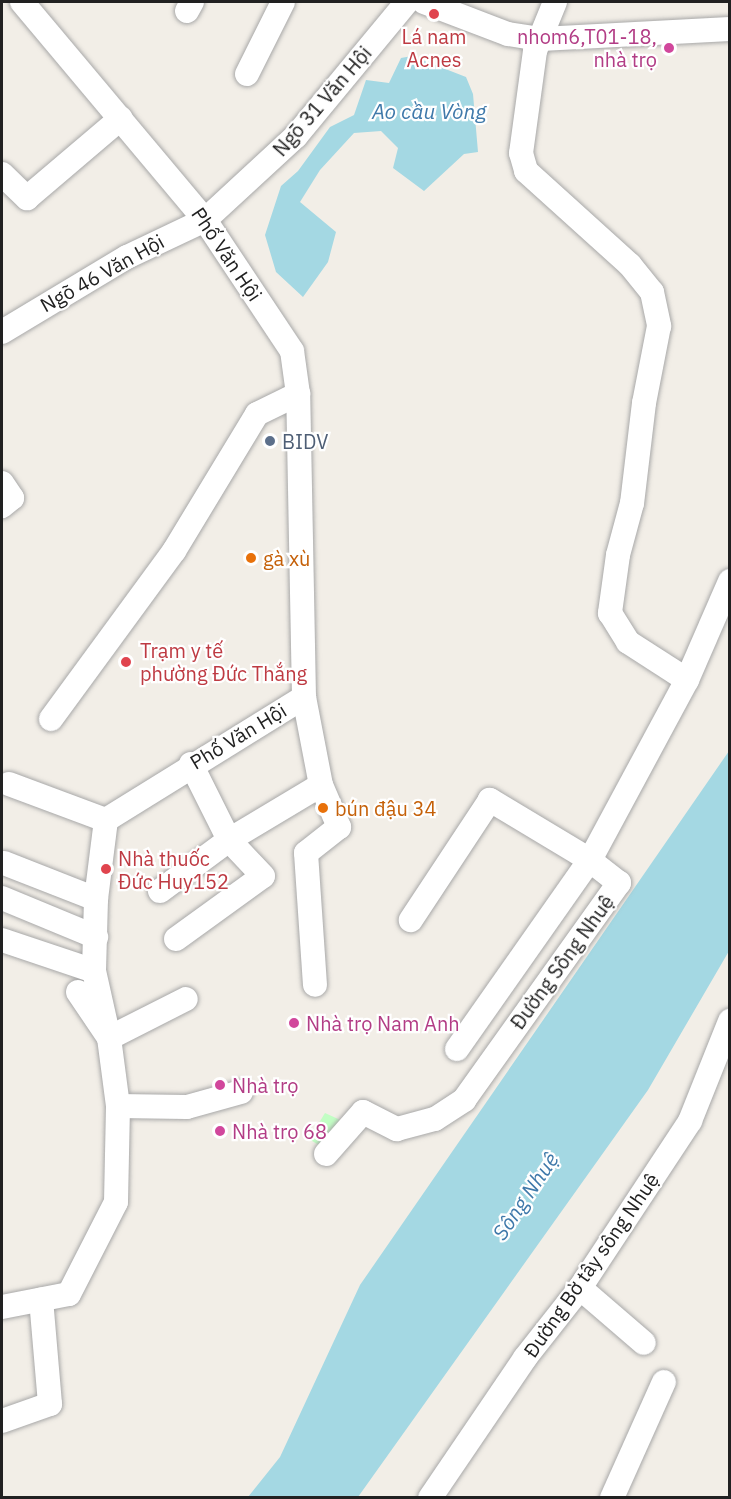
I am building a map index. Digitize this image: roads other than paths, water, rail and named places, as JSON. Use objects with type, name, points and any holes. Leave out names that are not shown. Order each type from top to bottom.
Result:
[{"type":"street","name":"Phố Văn Hội","points":[[22,2],[205,220],[292,351],[298,394],[304,697],[191,764],[106,820]]},
{"type":"street","points":[[247,74],[284,2]]},
{"type":"street","name":"Ngõ 31 Văn Hội","points":[[205,220],[296,136],[407,2]]},
{"type":"street","points":[[424,2],[457,8],[508,34],[541,39],[729,29]]},
{"type":"street","points":[[555,2],[534,51],[521,153],[526,171],[604,241],[652,292],[660,326],[644,404],[632,503],[618,555],[609,613],[628,642],[690,672]]},
{"type":"street","points":[[2,174],[27,198],[121,118]]},
{"type":"street","name":"Ngõ 46 Văn Hội","points":[[2,332],[127,257],[205,220]]},
{"type":"street","points":[[51,719],[174,551],[258,414],[298,394]]},
{"type":"street","points":[[2,483],[12,498],[2,506]]},
{"type":"street","points":[[457,1049],[590,860],[690,672],[729,580]]},
{"type":"street","points":[[304,697],[321,785],[339,827],[306,853],[315,985]]},
{"type":"street","points":[[176,939],[263,876],[229,840],[191,764]]},
{"type":"street","points":[[2,1307],[69,1294],[116,1202],[118,1106],[109,1038],[94,971],[96,899],[106,820],[9,784]]},
{"type":"street","points":[[160,891],[229,840],[321,785]]},
{"type":"street","points":[[411,920],[490,800],[590,860]]},
{"type":"street","name":"Đường Sông Nhuệ","points":[[326,1154],[363,1112],[397,1129],[435,1119],[464,1100],[619,883],[590,860]]},
{"type":"street","points":[[4,863],[96,899]]},
{"type":"street","points":[[2,898],[96,936]]},
{"type":"street","points":[[2,940],[94,971]]},
{"type":"street","points":[[78,992],[109,1038]]},
{"type":"street","points":[[109,1038],[186,999]]},
{"type":"street","name":"Đường Bờ tây sông Nhuệ","points":[[430,1497],[525,1358],[580,1288],[690,1121],[720,1073],[729,1021]]},
{"type":"street","points":[[118,1106],[187,1107],[241,1092]]},
{"type":"street","points":[[580,1288],[644,1343]]},
{"type":"street","points":[[2,1421],[50,1404],[41,1299]]},
{"type":"street","points":[[612,1497],[664,1382]]},
{"type":"water","name":"Ao cầu Vòng","points":[[412,56],[466,77],[473,94],[478,152],[464,154],[424,191],[393,168],[398,148],[381,131],[354,133],[320,170],[300,202],[336,232],[328,262],[303,297],[276,272],[265,235],[281,186],[298,171],[330,127],[354,115],[366,80],[389,83],[401,58]]},
{"type":"water","name":"Sông Nhuệ","points":[[729,751],[729,951],[648,1090],[358,1497],[248,1497],[280,1457],[360,1285]]},
{"type":"place","name":"Lá nam Acnes","points":[[434,14]]},
{"type":"place","name":"nhom6,T01-18, nhà trọ","points":[[669,48]]},
{"type":"place","name":"BIDV","points":[[270,441]]},
{"type":"place","name":"gà xù","points":[[251,558]]},
{"type":"place","name":"Trạm y tế phường Đức Thắng","points":[[126,662]]},
{"type":"place","name":"bún đậu 34","points":[[323,808]]},
{"type":"place","name":"Nhà thuốc Đức Huy152","points":[[106,869]]},
{"type":"place","name":"Nhà trọ Nam Anh","points":[[294,1023]]},
{"type":"place","name":"Nhà trọ","points":[[220,1085]]},
{"type":"place","name":"Nhà trọ 68","points":[[220,1131]]}]
